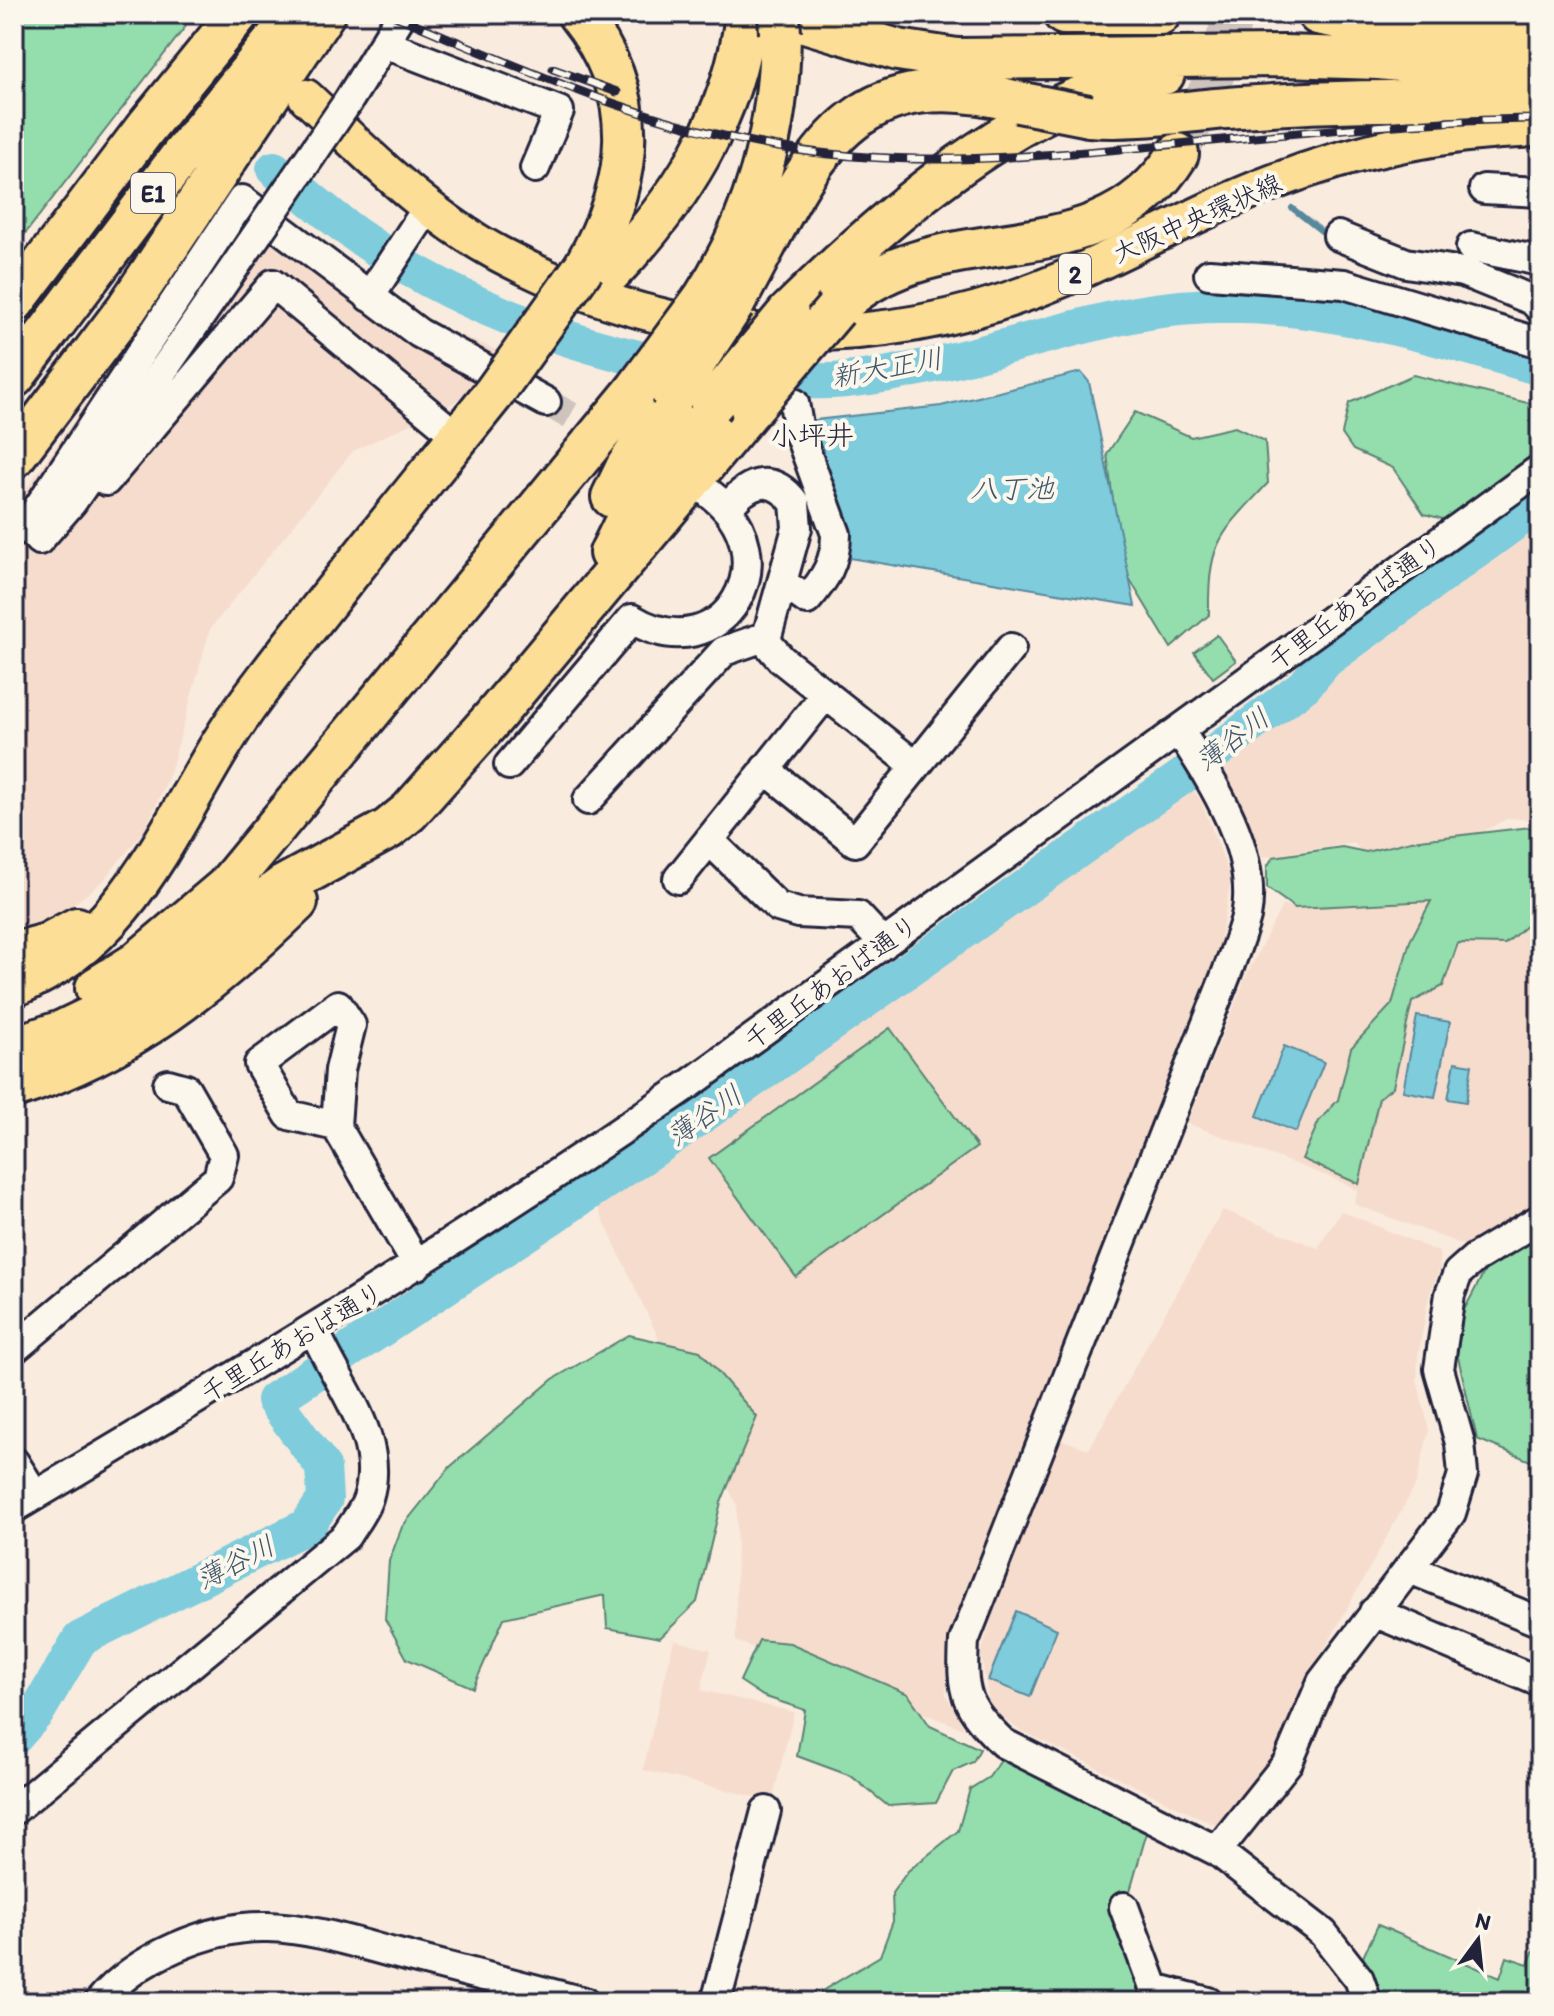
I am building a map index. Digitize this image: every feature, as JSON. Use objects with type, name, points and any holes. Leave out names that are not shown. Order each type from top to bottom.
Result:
[{"type":"highway","name":"E1","points":[[14,302],[144,130],[238,14]]},
{"type":"highway","name":"E1","points":[[14,377],[181,156],[296,14]]},
{"type":"highway","points":[[14,476],[68,391],[211,188],[324,14]]},
{"type":"highway","points":[[578,14],[607,57],[622,106],[624,130],[624,158],[614,209],[596,271]]},
{"type":"highway","points":[[1064,14],[1160,14]]},
{"type":"highway","points":[[1318,14],[1540,58]]},
{"type":"highway","points":[[1411,14],[1540,38]]},
{"type":"highway","points":[[1471,14],[1540,29]]},
{"type":"highway","points":[[14,986],[67,959],[113,917],[138,887],[250,701],[506,379],[596,271],[666,211],[690,177],[765,20]]},
{"type":"highway","points":[[765,20],[898,50],[957,59],[1029,61],[1204,54],[1379,59],[1540,75]]},
{"type":"highway","points":[[571,622],[618,483],[673,398],[718,301],[761,178],[775,119],[765,20]]},
{"type":"highway","points":[[14,1019],[106,983],[170,936],[226,887],[673,398],[788,313],[844,257],[940,179],[988,147],[1084,96],[1114,84],[1161,75],[1379,59]]},
{"type":"highway","points":[[718,301],[806,171],[839,130],[879,104],[925,90],[976,93],[1089,116],[1144,117],[1241,107],[1413,101],[1540,110]]},
{"type":"highway","points":[[14,1047],[62,1031],[141,993],[283,886],[388,829],[427,794],[836,309],[871,278],[906,263],[1063,235],[1114,217],[1153,190],[1178,154]]},
{"type":"highway","points":[[14,457],[68,391]]},
{"type":"highway","points":[[14,953],[47,944],[90,918],[105,905],[193,794]]},
{"type":"highway","points":[[14,1088],[94,1057],[172,1012],[232,963],[358,844]]},
{"type":"main road","name":"大阪中央環状線","points":[[306,97],[428,207],[497,253],[596,299],[659,318],[736,332],[835,334],[905,326],[974,313],[1062,280],[1268,184],[1337,159],[1401,143],[1476,132],[1540,129]]},
{"type":"street","points":[[402,14],[347,103],[256,236],[72,502],[39,540],[26,526],[242,200],[294,237],[376,287],[419,333],[546,402]]},
{"type":"street","points":[[385,44],[559,111],[535,168]]},
{"type":"street","points":[[1484,189],[1540,192]]},
{"type":"street","points":[[376,287],[428,207]]},
{"type":"street","points":[[1338,236],[1406,263],[1463,272],[1532,300],[1540,308]]},
{"type":"street","points":[[1471,247],[1540,261]]},
{"type":"street","points":[[1209,274],[1344,284],[1540,343]]},
{"type":"street","points":[[72,502],[99,490],[273,284],[459,438]]},
{"type":"street","points":[[782,582],[807,600],[827,577],[836,549],[836,534],[800,436],[794,403]]},
{"type":"street","name":"千里丘あおば通り","points":[[25,1502],[315,1331],[595,1150],[884,944],[1186,740],[1540,469]]},
{"type":"street","points":[[509,765],[632,619],[647,628],[675,635],[702,630],[725,614],[740,591],[747,563],[745,536],[719,500],[759,483],[778,485],[795,503],[797,528],[767,636],[768,644],[781,659],[916,766]]},
{"type":"street","points":[[588,800],[724,651],[767,636]]},
{"type":"street","points":[[765,769],[855,842],[1011,648]]},
{"type":"street","points":[[678,879],[826,694]]},
{"type":"street","points":[[1186,740],[1237,835],[1245,876],[1246,915],[1226,975],[964,1641],[962,1682],[975,1716],[1003,1743],[1217,1851],[1323,1933],[1359,1979],[1367,2002]]},
{"type":"street","points":[[709,840],[778,907],[798,913],[858,916],[884,944]]},
{"type":"street","points":[[14,1349],[218,1178],[224,1155],[186,1089],[168,1084]]},
{"type":"street","points":[[336,1126],[417,1265]]},
{"type":"street","points":[[1217,1851],[1288,1762],[1322,1682],[1451,1513],[1463,1474],[1460,1443],[1439,1369],[1450,1294],[1458,1273],[1475,1258],[1540,1219]]},
{"type":"street","points":[[14,1810],[346,1536],[367,1500],[374,1464],[366,1433],[315,1331]]},
{"type":"street","points":[[14,1462],[25,1502]]},
{"type":"street","points":[[1410,1569],[1540,1622]]},
{"type":"street","points":[[1374,1612],[1540,1682]]},
{"type":"street","points":[[716,2002],[766,1811]]},
{"type":"street","points":[[1124,1907],[1154,1988],[1208,2002]]},
{"type":"street","points":[[99,2002],[158,1954],[208,1936],[266,1927],[323,1935],[584,2002]]},
{"type":"shaded area","points":[[237,184],[412,315],[506,354],[454,403],[353,451],[210,629],[170,773],[146,828],[103,881],[56,918],[14,933],[14,507]]},
{"type":"shaded area","points":[[1540,522],[1540,815],[1532,820],[1508,818],[1451,849],[1371,863],[1354,843],[1263,857],[1217,758],[1412,612]]},
{"type":"shaded area","points":[[1188,781],[1202,803],[1231,879],[1214,976],[949,1639],[946,1694],[964,1729],[736,1641],[737,1506],[596,1204]]},
{"type":"shaded area","points":[[1540,870],[1540,1200],[1469,1247],[1354,1204],[1358,1190],[1332,1178],[1187,1123],[1246,976],[1282,906]]},
{"type":"shaded area","points":[[1223,1210],[1318,1248],[1341,1211],[1439,1252],[1440,1268],[1429,1296],[1418,1356],[1417,1380],[1429,1430],[1416,1484],[1313,1670],[1279,1754],[1219,1827],[1016,1728],[990,1708],[981,1654],[993,1613],[1059,1439],[1089,1449]]},
{"type":"shaded area","points":[[674,1640],[711,1650],[701,1690],[794,1712],[772,1801],[643,1770]]},
{"type":"green space","points":[[14,14],[170,14],[186,26],[14,248]]},
{"type":"green space","points":[[1413,375],[1540,406],[1540,451],[1450,521],[1424,514],[1393,468],[1353,450],[1342,434],[1349,403]]},
{"type":"green space","points":[[1135,412],[1191,437],[1235,427],[1265,441],[1268,483],[1220,540],[1211,570],[1209,615],[1171,648],[1121,565],[1107,454]]},
{"type":"green space","points":[[1217,635],[1236,661],[1213,678],[1194,652]]},
{"type":"green space","points":[[1540,826],[1540,926],[1528,924],[1505,944],[1458,943],[1443,986],[1412,1002],[1393,1087],[1379,1098],[1359,1184],[1302,1159],[1319,1121],[1338,1100],[1351,1048],[1392,1004],[1410,941],[1431,901],[1295,908],[1267,888],[1267,867],[1273,857],[1342,847],[1366,852],[1411,841]]},
{"type":"green space","points":[[890,1028],[977,1147],[796,1277],[709,1158]]},
{"type":"green space","points":[[1540,1236],[1540,1465],[1477,1439],[1457,1353],[1464,1310],[1490,1261]]},
{"type":"green space","points":[[629,1335],[700,1351],[757,1417],[721,1502],[697,1602],[660,1638],[607,1628],[605,1595],[504,1618],[473,1688],[407,1659],[385,1619],[389,1561],[402,1527],[450,1467],[553,1379]]},
{"type":"green space","points":[[759,1640],[790,1643],[908,1694],[930,1726],[980,1749],[973,1762],[953,1771],[936,1803],[888,1806],[851,1776],[797,1756],[805,1710],[763,1696],[740,1681]]},
{"type":"green space","points":[[1002,1759],[1147,1832],[1128,1898],[1110,1906],[1140,1996],[1133,2002],[817,2002],[822,1991],[880,1956],[893,1921],[892,1893],[908,1871],[958,1831],[970,1789],[989,1777]]},
{"type":"green space","points":[[1378,1925],[1500,1978],[1507,1957],[1528,1964],[1540,1935],[1540,2002],[1385,2002],[1363,1957]]},
{"type":"water","name":"八丁池","points":[[1081,372],[1089,382],[1135,606],[850,558],[802,428],[806,421],[941,406]]},
{"type":"water","points":[[1417,1016],[1450,1022],[1435,1097],[1403,1091]]},
{"type":"water","points":[[1284,1046],[1324,1062],[1296,1132],[1257,1116]]},
{"type":"water","points":[[1455,1062],[1472,1065],[1466,1102],[1448,1099]]},
{"type":"water","points":[[1016,1611],[1057,1629],[1030,1697],[988,1680]]},
{"type":"waterway","name":"新大正川","points":[[274,169],[355,234],[430,280],[470,300],[510,318],[595,347],[681,367]]},
{"type":"waterway","points":[[1292,208],[1330,238]]},
{"type":"waterway","name":"新大正川","points":[[755,378],[823,381],[883,375],[1136,314],[1189,307],[1240,306],[1291,309],[1390,326],[1540,368]]},
{"type":"waterway","name":"薄谷川","points":[[14,1738],[37,1712],[80,1639],[307,1526],[325,1499],[323,1467],[274,1400],[659,1146],[1183,776],[1305,685],[1326,660],[1540,504]]},
{"type":"tunnel","points":[[1178,154],[1211,85],[1234,14]]},
{"type":"tunnel","points":[[546,402],[615,441]]},
{"type":"railway","points":[[391,14],[540,76],[641,113],[744,141],[841,155],[931,159],[1020,157],[1395,125],[1540,119]]},
{"type":"railway","points":[[553,69],[617,92]]},
{"type":"district","name":"小坪井","points":[[812,435]]}]
